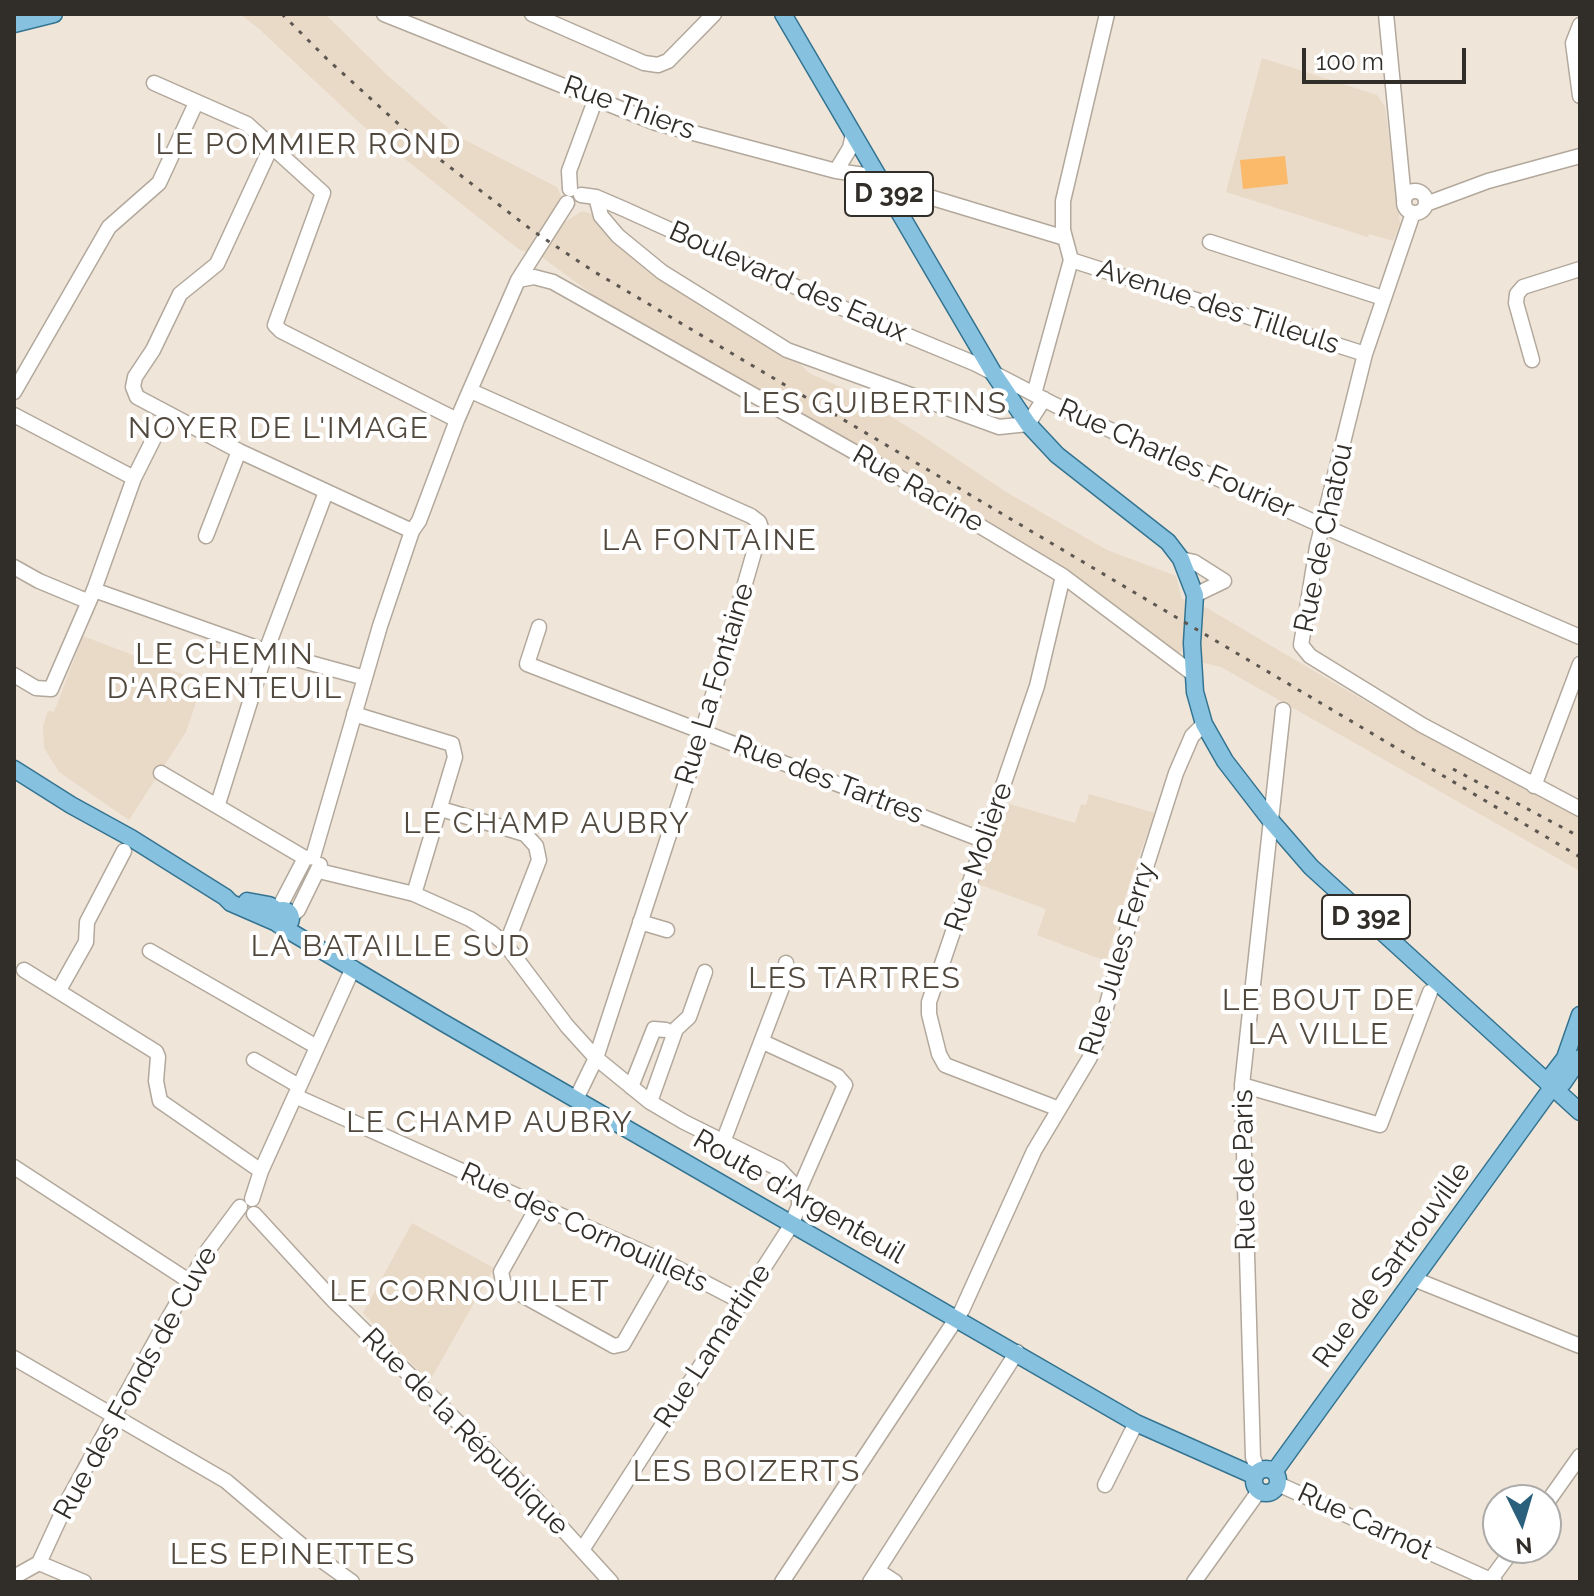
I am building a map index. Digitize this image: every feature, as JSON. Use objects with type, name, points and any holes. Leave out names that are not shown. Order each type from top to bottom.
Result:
[{"type":"main road","points":[[14,24],[54,14]]},
{"type":"main road","name":"D 392","points":[[783,14],[994,374],[1028,424],[1063,460],[1168,542],[1181,559],[1195,595],[1192,673],[1204,724],[1225,761],[1311,867],[1551,1089],[1580,1112]]},
{"type":"main road","name":"Route d'Argenteuil","points":[[16,776],[131,838],[225,897],[269,905],[353,968],[1136,1423],[1265,1479]]},
{"type":"main road","points":[[1551,1089],[1552,1075],[1565,1058],[1580,1015]]},
{"type":"main road","points":[[1551,1089],[1563,1083],[1580,1058]]},
{"type":"main road","name":"Rue de Sartrouville","points":[[1265,1479],[1551,1089]]},
{"type":"street","name":"Rue Thiers","points":[[384,14],[656,123],[880,180],[1065,238]]},
{"type":"street","points":[[532,14],[644,63],[658,65],[668,61],[714,14]]},
{"type":"street","points":[[596,98],[569,171],[578,196],[618,236],[662,272],[787,350],[999,427],[1028,424],[1039,397],[1071,260],[1065,238],[1063,201],[1107,14]]},
{"type":"street","points":[[1386,14],[1407,210],[1420,209],[1488,181],[1580,156]]},
{"type":"street","points":[[1580,25],[1573,43],[1580,96]]},
{"type":"street","points":[[154,83],[247,124],[323,193],[275,325],[281,331],[457,420]]},
{"type":"street","points":[[14,392],[109,227],[159,183],[196,103]]},
{"type":"street","points":[[836,171],[850,148],[853,134]]},
{"type":"street","points":[[272,145],[217,264],[180,294],[153,350],[135,377],[133,387],[137,397],[166,414],[412,531]]},
{"type":"street","points":[[283,917],[298,910],[354,714],[412,531],[419,521],[457,420],[518,280],[578,196]]},
{"type":"street","name":"Boulevard des Eaux","points":[[578,196],[994,374]]},
{"type":"street","name":"Rue de Chatou","points":[[1420,209],[1383,298],[1365,354],[1323,526],[1300,640],[1305,651],[1422,725],[1580,809]]},
{"type":"street","points":[[1210,242],[1383,298]]},
{"type":"street","name":"Avenue des Tilleuls","points":[[1071,260],[1365,354]]},
{"type":"street","points":[[1532,360],[1516,303],[1517,294],[1523,287],[1580,269]]},
{"type":"street","name":"Rue Racine","points":[[518,280],[534,277],[553,282],[897,476],[1063,576],[1192,673]]},
{"type":"street","name":"Rue Charles Fourier","points":[[994,374],[1323,526],[1580,637]]},
{"type":"street","name":"Rue La Fontaine","points":[[471,391],[601,447],[759,522],[760,535],[702,732],[596,1058],[576,1099]]},
{"type":"street","points":[[14,675],[36,688],[51,689],[134,478],[166,414]]},
{"type":"street","points":[[14,415],[134,478]]},
{"type":"street","points":[[206,536],[239,451]]},
{"type":"street","points":[[218,804],[266,651],[326,492]]},
{"type":"street","points":[[1181,559],[1194,562],[1224,581],[1195,595]]},
{"type":"street","points":[[14,567],[39,581],[365,678]]},
{"type":"street","name":"Rue Molière","points":[[1059,1109],[945,1065],[939,1054],[929,1002],[1037,686],[1063,576]]},
{"type":"street","name":"Rue des Tartres","points":[[539,627],[527,664],[985,841]]},
{"type":"street","points":[[1534,786],[1580,664]]},
{"type":"street","name":"Rue de Paris","points":[[1265,1479],[1253,1457],[1242,1085],[1283,710]]},
{"type":"street","points":[[354,714],[452,744],[455,757],[414,894]]},
{"type":"street","name":"Rue Jules Ferry","points":[[782,1582],[956,1318],[982,1269],[1034,1151],[1082,1073],[1096,1044],[1135,902],[1176,773],[1192,736],[1204,724]]},
{"type":"street","points":[[161,773],[313,862],[414,894],[470,919],[506,945],[567,1026],[596,1058],[631,1087],[650,1102],[779,1169],[799,1190]]},
{"type":"street","points":[[441,809],[525,834],[536,846],[539,860],[506,945]]},
{"type":"street","points":[[59,990],[86,942],[87,922],[124,851]]},
{"type":"street","points":[[640,922],[667,930]]},
{"type":"street","points":[[150,951],[317,1047]]},
{"type":"street","points":[[723,1142],[787,974],[786,963]]},
{"type":"street","points":[[248,1207],[261,1171],[353,968]]},
{"type":"street","points":[[24,970],[156,1052],[160,1101],[261,1171]]},
{"type":"street","points":[[650,1102],[676,1029],[689,1017],[705,972]]},
{"type":"street","points":[[1242,1085],[1380,1125],[1430,992]]},
{"type":"street","points":[[631,1087],[654,1029],[666,1030]]},
{"type":"street","points":[[763,1042],[837,1076],[845,1085],[799,1190],[799,1206],[792,1223]]},
{"type":"street","name":"Rue des Cornouillets","points":[[254,1060],[297,1091],[538,1206],[669,1264],[742,1302]]},
{"type":"street","points":[[14,1167],[189,1281]]},
{"type":"street","points":[[538,1206],[501,1272],[504,1285],[614,1346],[623,1344],[669,1264]]},
{"type":"street","name":"Rue des Fonds de Cuve","points":[[39,1563],[63,1510],[189,1281],[208,1250],[248,1207]]},
{"type":"street","name":"Rue de la République","points":[[248,1207],[333,1300],[529,1492],[611,1582]]},
{"type":"street","name":"Rue Lamartine","points":[[582,1550],[792,1223]]},
{"type":"street","points":[[1414,1279],[1580,1346]]},
{"type":"street","points":[[895,1582],[874,1576],[1017,1352]]},
{"type":"street","points":[[14,1358],[226,1481],[306,1549],[352,1582]]},
{"type":"street","points":[[1105,1485],[1136,1423]]},
{"type":"street","points":[[1560,1484],[1580,1456]]},
{"type":"street","points":[[1194,1582],[1265,1479]]},
{"type":"street","name":"Rue Carnot","points":[[1265,1479],[1491,1581]]},
{"type":"street","points":[[14,1577],[39,1563],[84,1582]]},
{"type":"street","points":[[1491,1581],[1503,1564]]},
{"type":"shaded area","points":[[240,14],[325,14],[387,75],[457,136],[557,187],[561,196],[555,214],[565,222],[582,211],[595,215],[641,260],[792,356],[809,373],[845,389],[1006,492],[1107,550],[1176,576],[1182,599],[1207,608],[1392,717],[1580,814],[1580,871],[1221,667],[1200,662],[1186,628],[1182,651],[1177,654],[1068,574],[595,300],[596,297],[539,255],[520,250],[361,124]]},
{"type":"shaded area","points":[[1262,58],[1377,95],[1385,107],[1399,214],[1400,225],[1393,241],[1369,234],[1368,237],[1226,192]]},
{"type":"shaded area","points":[[1285,156],[1288,184],[1243,189],[1240,160]]},
{"type":"shaded area","points":[[83,636],[203,682],[186,732],[129,820],[59,772],[44,748],[43,726],[48,711],[54,712]]},
{"type":"shaded area","points":[[1089,794],[1155,813],[1106,961],[1037,935],[1046,909],[978,884],[1006,803],[1075,823],[1081,804],[1086,805]]},
{"type":"shaded area","points":[[412,1223],[494,1268],[429,1382],[363,1313]]},
{"type":"railway","points":[[282,14],[425,148],[533,231],[593,271],[1580,857]]},
{"type":"railway","points":[[1453,769],[1580,837]]},
{"type":"district","name":"LE POMMIER ROND","points":[[309,145]]},
{"type":"district","name":"LES GUIBERTINS","points":[[875,404]]},
{"type":"district","name":"NOYER DE L'IMAGE","points":[[279,429]]},
{"type":"district","name":"LA FONTAINE","points":[[710,541]]},
{"type":"district","name":"LE CHEMIN D'ARGENTEUIL","points":[[225,672]]},
{"type":"district","name":"LE CHAMP AUBRY","points":[[547,824]]},
{"type":"district","name":"LA BATAILLE SUD","points":[[391,947]]},
{"type":"district","name":"LES TARTRES","points":[[855,979]]},
{"type":"district","name":"LE BOUT DE LA VILLE","points":[[1319,1018]]},
{"type":"district","name":"LE CHAMP AUBRY","points":[[490,1123]]},
{"type":"district","name":"LE CORNOUILLET","points":[[470,1292]]},
{"type":"district","name":"LES BOIZERTS","points":[[747,1472]]},
{"type":"district","name":"LES EPINETTES","points":[[293,1555]]}]
